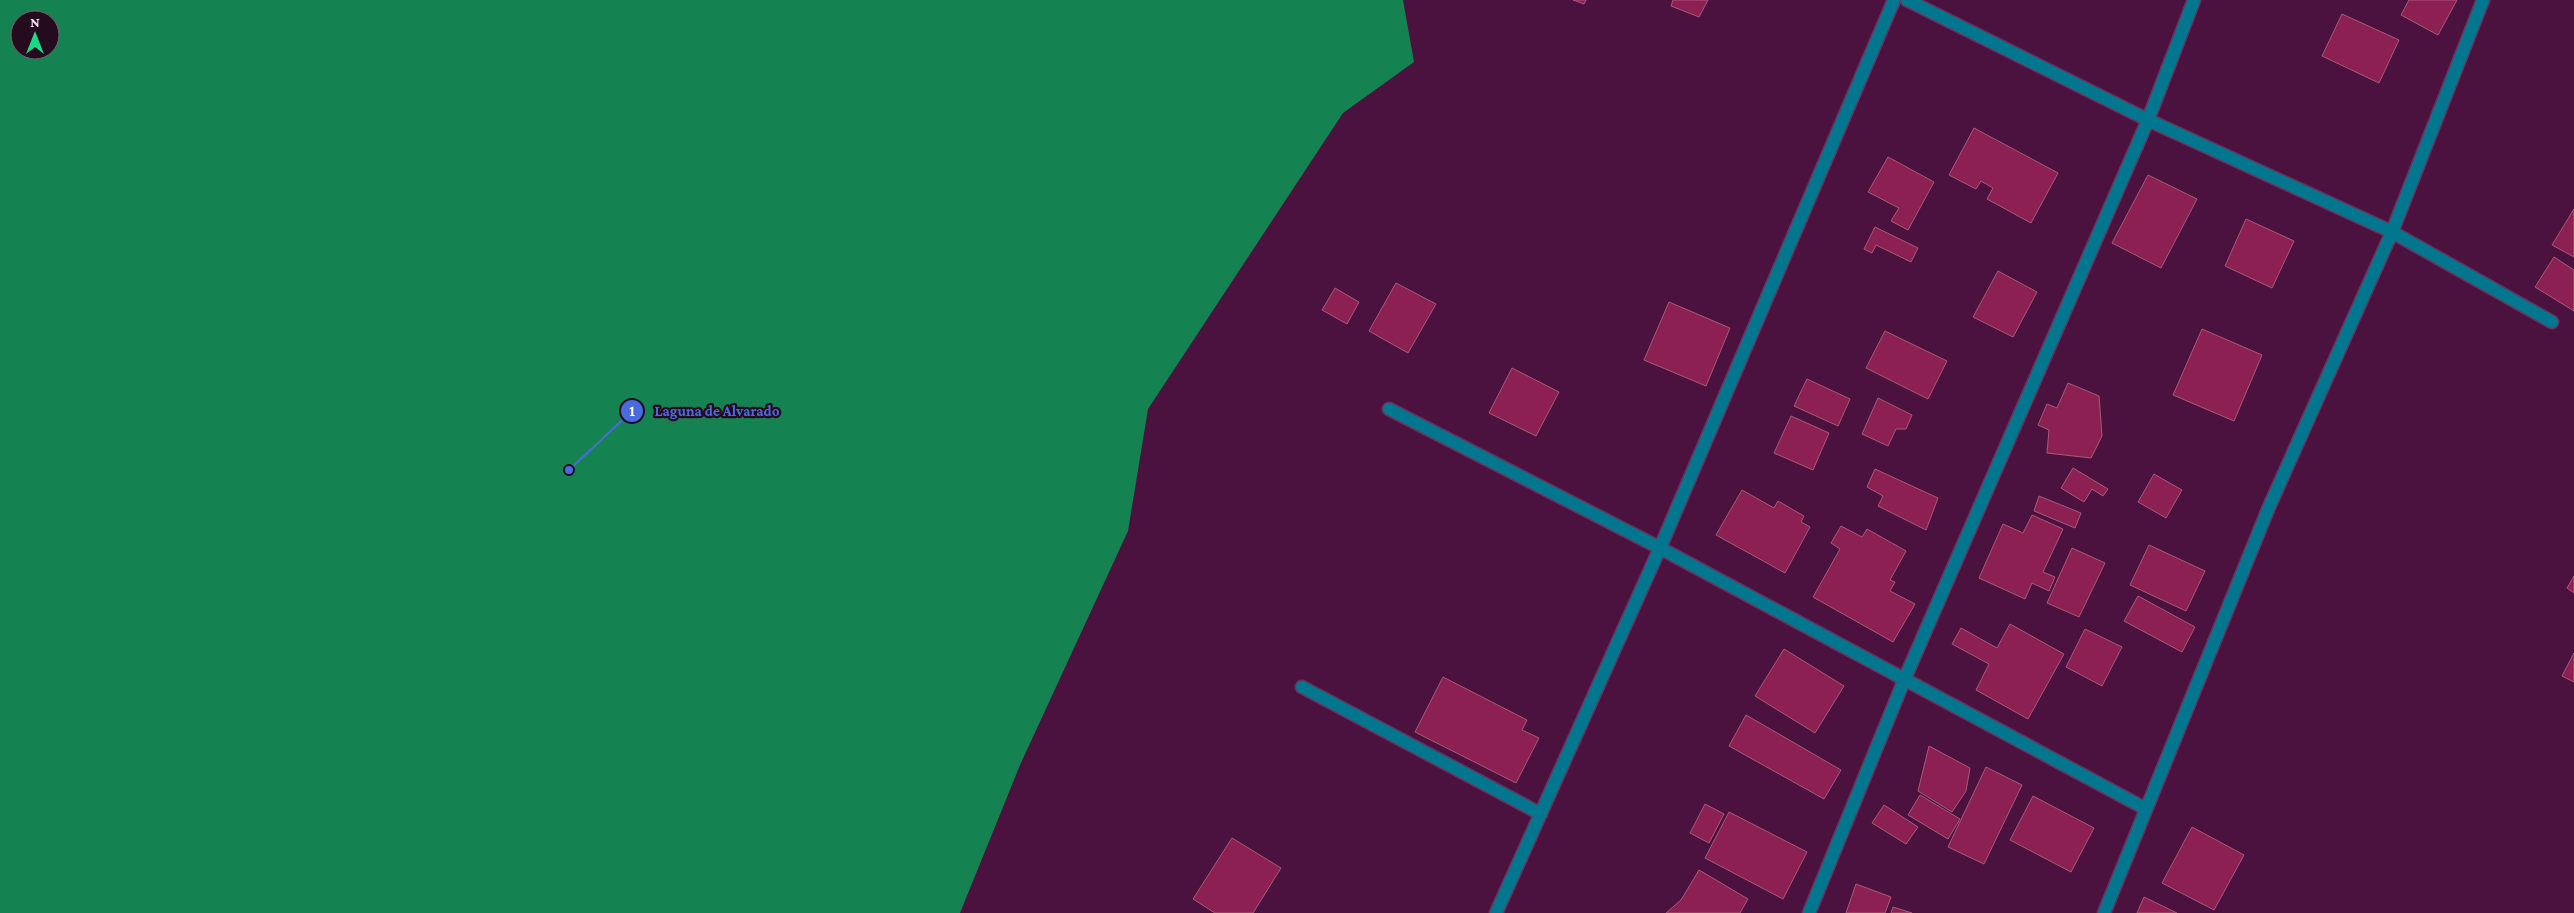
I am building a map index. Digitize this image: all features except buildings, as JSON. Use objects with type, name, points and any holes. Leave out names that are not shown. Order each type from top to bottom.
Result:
[{"type":"street","points":[[1496,913],[1660,548],[1894,0]]},
{"type":"street","points":[[1907,0],[2148,120],[2392,232],[2552,322]]},
{"type":"street","points":[[1809,913],[1905,678],[2148,120],[2194,0]]},
{"type":"street","points":[[2104,913],[2269,507],[2392,232],[2483,0]]},
{"type":"street","points":[[1389,409],[1660,548],[2146,809]]},
{"type":"street","points":[[1302,687],[1541,814]]},
{"type":"shaded area","points":[[0,0],[1403,0],[1414,62],[1343,113],[1148,409],[1128,531],[1020,765],[960,913],[0,913]]},
{"type":"place","name":"Laguna de Alvarado","points":[[569,470]]}]
